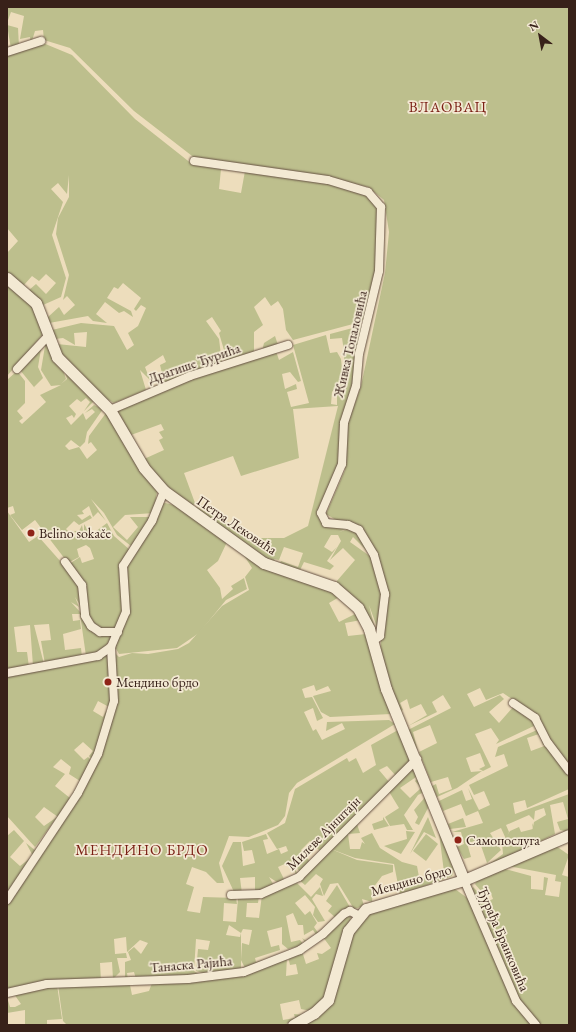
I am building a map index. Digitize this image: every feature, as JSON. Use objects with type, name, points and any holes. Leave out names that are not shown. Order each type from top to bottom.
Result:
[{"type":"street","points":[[7,52],[40,41]]},
{"type":"street","name":"Живка Топаловића","points":[[194,161],[328,180],[368,192],[382,208],[379,271],[359,354],[356,386],[344,423],[342,464],[321,513],[326,523],[348,525],[358,530],[374,555],[384,594],[380,636],[373,641]]},
{"type":"street","name":"Петра Лековића","points":[[7,278],[36,303],[48,336],[61,362],[110,410],[144,468],[164,491],[264,563],[343,592],[358,608],[373,641],[386,689],[418,759],[464,880]]},
{"type":"street","points":[[17,369],[48,336]]},
{"type":"street","name":"Драгише Ђурића","points":[[110,410],[190,376],[288,345]]},
{"type":"street","points":[[7,673],[98,656],[110,648],[126,612],[123,566],[152,521],[164,491]]},
{"type":"street","points":[[65,562],[82,586],[85,616],[90,626],[100,632],[118,632]]},
{"type":"street","points":[[7,900],[78,793],[98,754],[114,701],[110,648]]},
{"type":"street","points":[[513,703],[535,718],[548,744],[569,770]]},
{"type":"street","name":"Милеве Ајнштајн","points":[[230,895],[261,894],[299,877],[418,759]]},
{"type":"street","name":"Мендино брдо","points":[[293,1025],[314,1013],[328,1000],[348,931],[358,915],[376,905],[464,880],[569,835]]},
{"type":"street","name":"Ђурађа Бранковића","points":[[464,880],[516,1001],[536,1025]]},
{"type":"street","name":"Танаска Рајића","points":[[7,993],[47,984],[188,979],[244,972],[300,950],[323,934],[344,914],[350,911],[358,915]]},
{"type":"green space","points":[[7,7],[569,7],[569,767],[527,709],[503,693],[486,700],[480,688],[467,694],[474,707],[500,695],[504,699],[489,712],[499,723],[514,706],[526,712],[536,725],[496,744],[499,740],[491,728],[475,734],[491,767],[483,771],[479,769],[485,766],[480,753],[466,758],[471,772],[482,771],[457,788],[437,797],[432,786],[436,784],[439,794],[452,789],[448,777],[431,782],[419,752],[437,743],[430,725],[413,732],[418,751],[408,730],[451,708],[443,695],[432,702],[437,712],[408,726],[427,715],[421,704],[410,709],[407,699],[400,703],[403,710],[400,711],[390,687],[380,651],[386,595],[368,539],[326,514],[345,470],[346,428],[361,386],[385,273],[389,232],[384,200],[368,187],[321,176],[196,159],[134,111],[70,48],[44,40],[43,30],[35,31],[31,44],[30,37],[20,39],[24,16],[11,12],[7,23]]},
{"type":"green space","points":[[7,25],[18,28],[19,47],[11,49]]},
{"type":"green space","points":[[43,43],[72,55],[135,119],[192,164],[221,169],[219,189],[241,193],[245,171],[331,184],[359,191],[378,203],[380,239],[368,320],[293,340],[286,330],[283,309],[278,301],[271,306],[265,297],[254,307],[263,325],[254,332],[254,353],[225,363],[224,350],[219,333],[221,331],[212,317],[206,321],[219,339],[222,363],[153,388],[164,381],[160,365],[166,362],[163,355],[145,367],[150,380],[140,370],[146,390],[114,403],[105,398],[61,355],[57,344],[86,347],[87,332],[74,333],[75,345],[63,338],[55,339],[52,330],[81,323],[114,326],[127,350],[134,345],[128,333],[138,326],[146,308],[141,305],[136,311],[134,309],[141,298],[123,283],[118,289],[114,287],[107,298],[131,311],[133,317],[124,311],[119,313],[105,302],[96,314],[107,323],[93,321],[88,316],[49,323],[48,317],[59,307],[64,315],[75,305],[67,296],[63,300],[69,275],[56,234],[58,218],[69,197],[69,175],[67,194],[58,183],[51,189],[63,202],[52,235],[66,278],[61,297],[43,305],[29,290],[36,284],[46,294],[56,283],[46,274],[39,281],[32,276],[24,285],[7,273],[7,253],[18,241],[7,228],[7,55]]},
{"type":"green space","points":[[7,283],[34,306],[43,334],[7,376]]},
{"type":"green space","points":[[364,325],[337,468],[320,519],[350,527],[339,532],[351,528],[355,530],[369,553],[353,537],[350,542],[374,559],[383,591],[379,633],[369,605],[376,633],[358,600],[336,582],[355,560],[343,548],[330,560],[341,541],[338,535],[331,535],[324,547],[332,552],[337,547],[327,561],[334,566],[330,570],[304,562],[299,572],[279,566],[281,561],[298,567],[303,553],[284,547],[279,560],[274,559],[276,565],[194,510],[197,507],[249,538],[284,538],[308,526],[338,406],[293,409],[299,458],[241,476],[233,456],[184,473],[195,503],[191,508],[165,487],[144,459],[164,450],[159,440],[163,438],[159,432],[164,430],[161,424],[131,435],[117,410],[130,401],[276,351],[279,360],[293,352],[301,381],[298,382],[290,372],[282,374],[285,389],[296,384],[297,389],[287,392],[291,407],[309,403],[293,345],[326,335],[330,353],[337,352],[341,359],[343,379],[344,351],[342,338],[330,339],[330,334]],"holes":[[[343,379],[337,390],[337,405],[331,404],[332,392]]]},
{"type":"green space","points":[[275,336],[278,345],[262,351],[264,343]]},
{"type":"green space","points":[[46,340],[63,370],[66,379],[61,384],[67,379],[65,371],[94,401],[84,411],[90,402],[86,398],[81,402],[77,399],[69,406],[76,414],[74,418],[72,415],[66,418],[71,425],[83,413],[86,420],[95,412],[92,409],[85,413],[94,405],[103,409],[87,432],[85,442],[80,447],[71,440],[65,446],[69,450],[79,447],[87,459],[97,450],[91,442],[88,444],[89,436],[106,413],[157,491],[154,513],[125,515],[113,527],[127,540],[138,527],[130,517],[151,517],[131,546],[117,535],[104,513],[91,499],[106,521],[98,512],[93,517],[89,506],[82,511],[84,514],[77,515],[82,520],[90,515],[92,518],[79,525],[74,521],[66,529],[74,537],[77,534],[74,531],[79,531],[82,525],[84,536],[84,524],[91,535],[107,523],[114,536],[130,550],[125,557],[124,612],[117,628],[104,631],[89,621],[86,598],[69,564],[80,557],[82,563],[94,559],[90,548],[86,545],[77,549],[79,557],[68,563],[35,520],[22,530],[10,515],[15,513],[13,506],[7,508],[7,380],[17,371],[25,381],[25,403],[17,411],[23,418],[19,421],[22,424],[46,402],[40,395],[61,385],[51,386],[41,370]]},
{"type":"green space","points":[[41,349],[38,367],[43,378],[34,387],[38,392],[20,370]]},
{"type":"green space","points":[[161,502],[174,505],[227,542],[218,561],[207,570],[220,588],[222,599],[233,589],[231,586],[244,578],[247,589],[226,600],[199,633],[177,648],[119,654],[114,645],[126,622],[125,570]]},
{"type":"green space","points":[[7,511],[29,542],[38,536],[77,580],[82,608],[75,597],[79,607],[71,602],[81,613],[88,626],[114,634],[101,652],[86,656],[80,614],[72,614],[73,621],[80,620],[81,629],[63,634],[65,650],[81,648],[82,657],[45,664],[41,641],[51,640],[49,624],[34,625],[44,664],[33,666],[30,625],[14,627],[17,652],[27,652],[29,667],[7,671]]},
{"type":"green space","points":[[243,554],[258,565],[341,596],[329,603],[339,622],[357,613],[361,620],[345,623],[348,636],[366,634],[391,714],[330,717],[321,712],[313,696],[331,691],[328,686],[316,691],[314,685],[302,689],[305,698],[312,697],[323,718],[317,721],[313,708],[304,712],[313,731],[316,729],[322,740],[345,729],[342,723],[326,731],[327,722],[389,720],[395,724],[297,783],[289,793],[285,816],[278,825],[249,837],[229,836],[219,863],[224,883],[217,883],[206,872],[192,867],[186,884],[194,887],[187,911],[200,913],[203,897],[236,898],[237,904],[224,903],[223,921],[236,922],[238,899],[259,896],[258,903],[247,903],[246,917],[259,918],[262,895],[297,883],[311,897],[320,887],[323,896],[316,894],[312,899],[325,921],[318,922],[313,915],[315,907],[305,895],[295,903],[305,915],[310,911],[317,923],[314,927],[319,934],[323,931],[318,936],[310,941],[317,936],[313,930],[304,935],[303,925],[298,925],[293,913],[286,916],[291,942],[300,940],[304,945],[288,949],[282,944],[282,927],[267,931],[271,947],[279,945],[280,950],[255,958],[256,962],[286,954],[246,970],[241,960],[241,972],[210,975],[196,971],[198,949],[208,950],[210,941],[196,939],[194,971],[203,976],[130,980],[136,979],[134,972],[127,973],[128,980],[117,980],[125,977],[125,962],[131,960],[128,952],[134,947],[141,954],[148,943],[140,940],[127,952],[126,937],[114,939],[115,954],[126,953],[127,958],[117,958],[120,972],[113,979],[112,962],[100,963],[101,981],[46,983],[7,991],[7,905],[86,784],[101,752],[117,696],[113,651],[119,657],[132,653],[148,654],[178,649],[189,643],[222,606],[249,590],[245,577],[252,568]],"holes":[[[229,925],[241,933],[240,937],[226,935]],[[243,929],[252,930],[249,945],[242,943],[241,960],[241,933]]]},
{"type":"green space","points":[[108,652],[113,692],[109,707],[98,701],[93,711],[103,717],[106,711],[110,714],[93,761],[89,756],[93,751],[83,742],[74,750],[84,760],[88,757],[93,762],[80,781],[69,774],[71,767],[61,759],[53,767],[65,774],[55,786],[70,798],[58,817],[44,807],[35,817],[44,826],[57,817],[35,847],[7,816],[7,675]]},
{"type":"green space","points":[[398,730],[412,761],[397,777],[387,766],[379,770],[390,783],[321,852],[310,841],[301,850],[311,863],[304,871],[301,873],[291,861],[278,867],[285,881],[296,876],[294,867],[298,875],[290,881],[280,884],[269,877],[275,887],[255,893],[255,877],[240,878],[242,894],[234,892],[222,866],[233,842],[241,842],[243,866],[255,863],[252,850],[244,851],[242,842],[266,834],[268,839],[263,840],[267,854],[279,849],[281,854],[288,851],[286,846],[277,849],[267,833],[285,823],[295,789],[347,758],[349,762],[356,758],[363,773],[376,765],[371,745]]},
{"type":"green space","points":[[537,730],[546,744],[543,745],[539,734],[527,738],[531,751],[547,745],[569,773],[569,789],[527,808],[525,800],[513,803],[515,814],[569,794],[569,832],[560,830],[557,822],[568,819],[563,802],[550,805],[555,834],[529,847],[534,822],[546,815],[544,808],[535,811],[534,820],[529,815],[506,825],[509,832],[506,839],[501,828],[490,833],[501,850],[487,863],[479,840],[467,843],[471,857],[464,859],[457,847],[464,844],[461,832],[452,832],[483,823],[478,811],[466,816],[461,804],[443,811],[439,801],[462,790],[466,801],[472,799],[468,788],[479,810],[490,805],[484,791],[474,795],[469,785],[508,766],[504,754],[495,757],[498,747]]},
{"type":"green space","points":[[415,766],[419,775],[400,788],[410,798],[421,788],[415,781],[420,776],[426,791],[418,795],[404,815],[413,830],[407,830],[404,824],[390,826],[385,817],[399,808],[388,790]]},
{"type":"green space","points":[[427,795],[428,808],[419,825],[415,823],[418,817],[414,810]]},
{"type":"green space","points":[[383,817],[389,826],[374,830],[372,824],[383,820]]},
{"type":"green space","points":[[428,817],[436,838],[424,832],[410,854]]},
{"type":"green space","points":[[463,818],[466,827],[450,829],[448,824]]},
{"type":"green space","points":[[532,823],[534,827],[533,837],[523,850],[484,868],[503,854],[502,843],[510,831],[519,827],[521,832],[533,829]]},
{"type":"green space","points":[[357,824],[360,833],[348,834],[350,849],[360,849],[362,842],[365,844],[361,838],[372,833],[380,848],[402,862],[417,866],[419,877],[428,879],[444,872],[439,833],[454,869],[452,876],[400,895],[394,864],[355,858],[331,849]]},
{"type":"green space","points":[[14,830],[24,841],[10,857],[20,866],[33,856],[7,898],[7,836]]},
{"type":"green space","points":[[406,831],[415,832],[401,854],[384,846],[407,839]]},
{"type":"green space","points":[[426,834],[438,844],[426,861],[413,851]]},
{"type":"green space","points":[[26,843],[36,851],[33,856]]},
{"type":"green space","points":[[556,846],[569,855],[562,875],[569,877],[569,1025],[539,1025],[522,1007],[511,986],[472,890],[473,887],[478,892],[481,904],[493,899],[489,888],[481,891],[475,884],[480,876],[501,868],[531,876],[531,889],[543,890],[544,877],[548,878],[545,895],[559,897],[561,882],[555,881],[556,875],[508,866]]},
{"type":"green space","points":[[331,849],[357,860],[393,865],[393,872],[382,876],[373,888],[372,902],[362,899],[364,906],[354,909],[338,883],[330,884],[324,896],[320,884],[323,879],[316,874],[305,885],[299,880]]},
{"type":"green space","points":[[337,885],[351,909],[336,918],[328,911],[332,906],[326,901]]},
{"type":"green space","points":[[455,889],[470,900],[506,983],[534,1025],[301,1025],[317,1016],[352,933],[364,915]]},
{"type":"green space","points":[[345,915],[351,917],[324,998],[311,1011],[301,1009],[299,1000],[280,1004],[283,1020],[295,1018],[294,1014],[304,1015],[284,1025],[67,1025],[63,1021],[58,985],[139,984],[130,985],[132,995],[149,991],[152,983],[206,979],[287,957],[286,976],[298,974],[296,964],[290,965],[288,957],[302,951],[306,964],[319,959],[317,953],[322,954],[331,948],[323,937]]},
{"type":"green space","points":[[57,985],[62,1019],[47,1020],[47,1025],[25,1025],[25,1010],[7,1013],[7,997],[10,1007],[15,1007],[21,1004],[14,994]]},
{"type":"place","name":"Belino sokače","points":[[31,533]]},
{"type":"place","name":"Мендино брдо","points":[[108,682]]},
{"type":"place","name":"Самопослуга","points":[[458,840]]},
{"type":"district","name":"ВЛАОВАЦ","points":[[448,107]]},
{"type":"district","name":"МЕНДИНО БРДО","points":[[142,850]]}]
